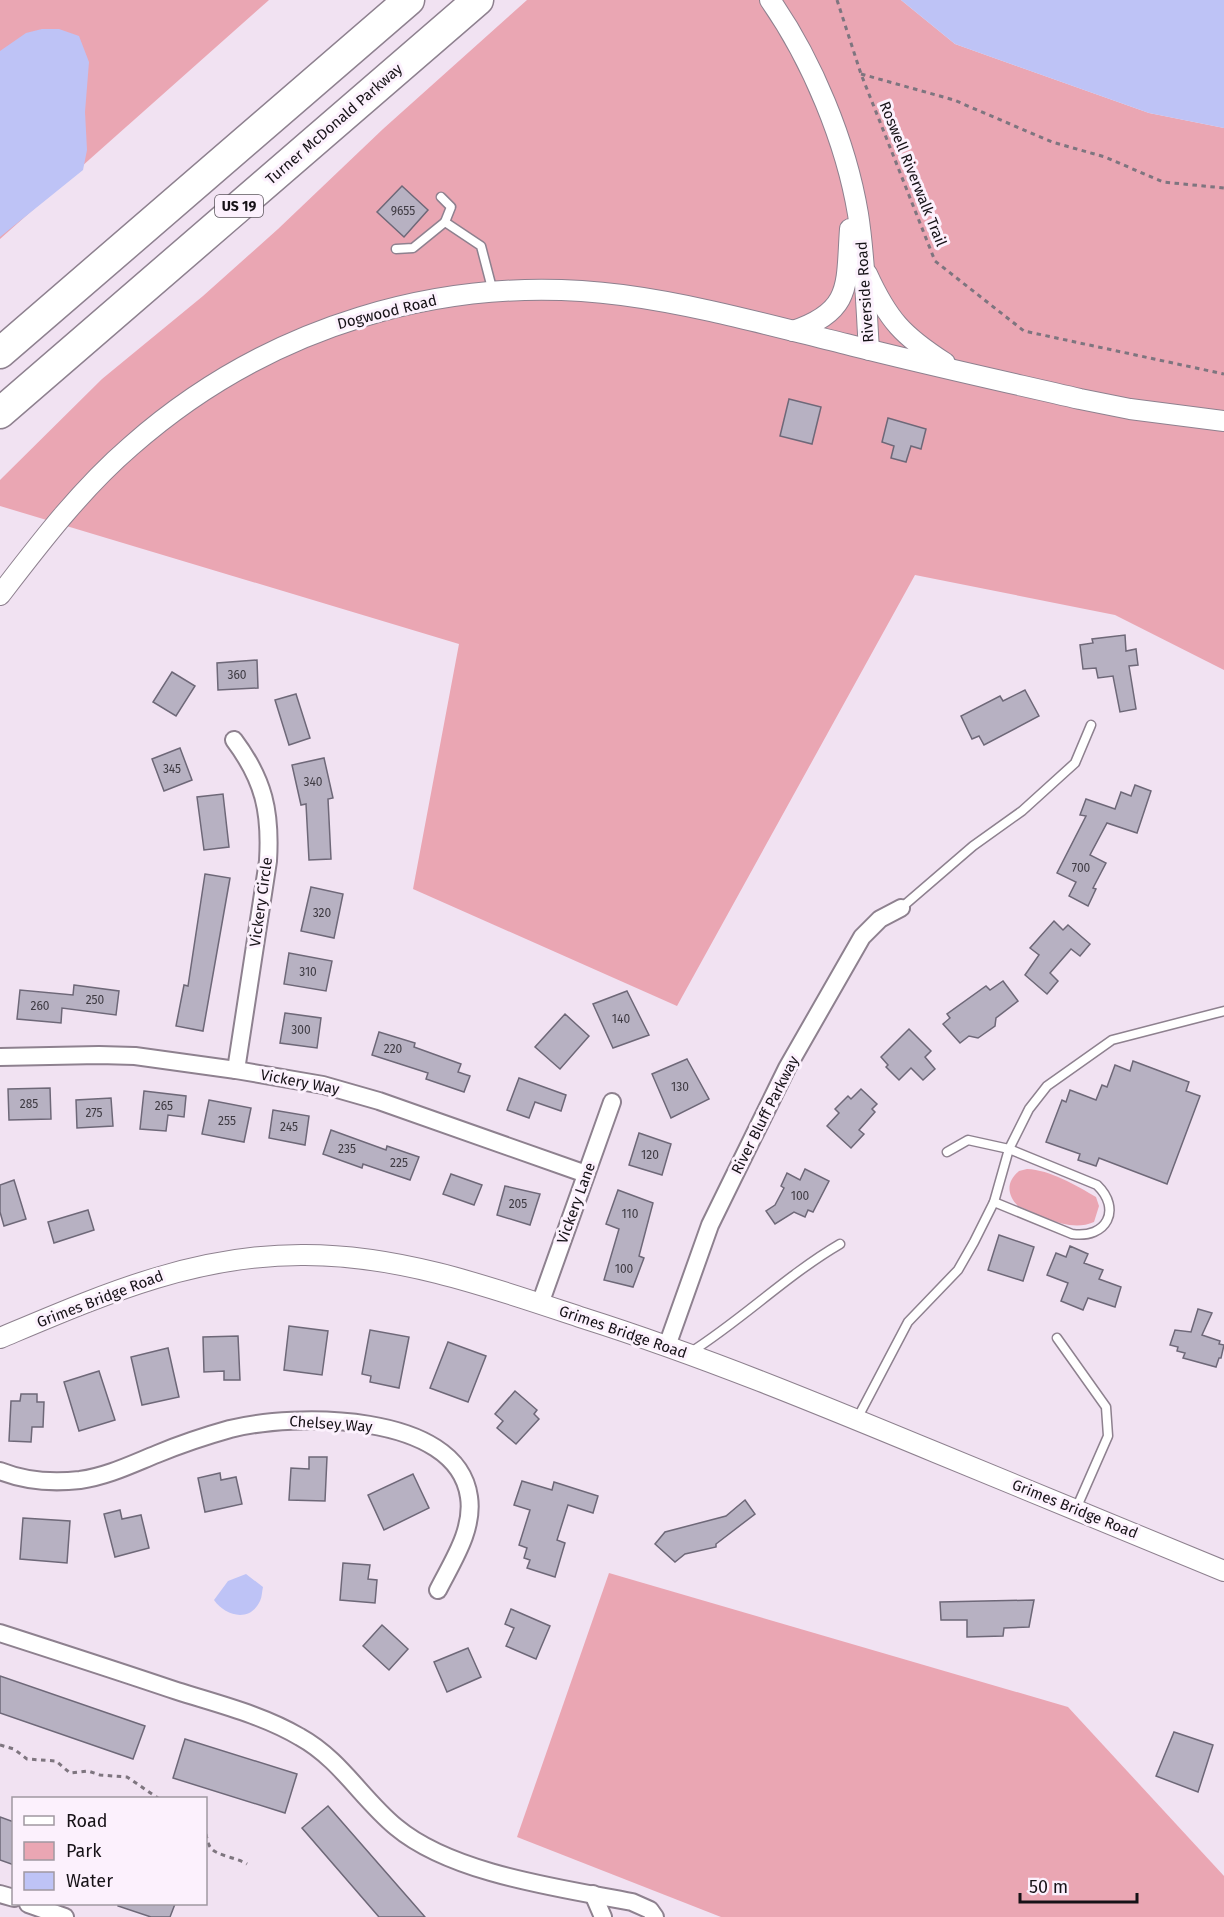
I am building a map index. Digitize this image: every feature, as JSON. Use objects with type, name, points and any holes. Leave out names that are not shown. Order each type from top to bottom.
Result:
[{"type":"highway","name":"US 19","points":[[0,353],[409,0]]},
{"type":"highway","name":"Turner McDonald Parkway","points":[[0,413],[478,0]]},
{"type":"street","name":"Riverside Road","points":[[771,0],[796,39],[809,66],[829,115],[854,191],[861,236],[869,350],[1080,399],[1130,409],[1224,421]]},
{"type":"street","points":[[793,331],[832,312],[842,298],[846,281],[854,191]]},
{"type":"street","points":[[863,264],[885,309],[896,325],[931,354],[955,370]]},
{"type":"street","name":"Dogwood Road","points":[[0,595],[50,531],[128,448],[170,413],[216,381],[264,354],[319,330],[368,314],[422,302],[493,292],[538,290],[619,295],[714,311],[869,350]]},
{"type":"street","name":"Vickery Circle","points":[[234,740],[248,759],[259,780],[267,805],[270,833],[268,861],[236,1070]]},
{"type":"street","name":"River Bluff Parkway","points":[[667,1346],[710,1226],[787,1068],[862,937],[880,919],[900,908]]},
{"type":"street","name":"Vickery Way","points":[[0,1057],[135,1056],[323,1085],[362,1095],[586,1173]]},
{"type":"street","name":"Vickery Lane","points":[[540,1304],[612,1102]]},
{"type":"street","name":"Grimes Bridge Road","points":[[0,1338],[137,1283],[177,1270],[222,1261],[263,1256],[306,1255],[350,1257],[395,1263],[441,1274],[540,1304],[667,1346],[856,1419],[1224,1571]]},
{"type":"street","name":"Chelsey Way","points":[[0,1471],[27,1479],[80,1480],[107,1474],[207,1436],[257,1424],[305,1420],[334,1421],[383,1428],[426,1441],[455,1464],[465,1482],[470,1505],[467,1529],[438,1590]]},
{"type":"street","points":[[0,1633],[228,1707],[281,1727],[319,1749],[347,1775],[379,1813],[397,1828],[436,1853],[510,1877],[632,1902],[651,1910],[655,1917]]},
{"type":"street","points":[[593,1894],[603,1917]]},
{"type":"street","points":[[31,1905],[65,1917]]},
{"type":"lane","points":[[396,249],[413,248],[445,222],[451,207],[441,197]]},
{"type":"lane","points":[[445,222],[481,246],[487,261],[493,292]]},
{"type":"lane","points":[[900,908],[973,846],[1022,811],[1075,763],[1091,725]]},
{"type":"lane","points":[[856,1419],[908,1322],[958,1270],[994,1202],[1009,1149],[1029,1109],[1047,1086],[1112,1040],[1224,1011]]},
{"type":"lane","points":[[947,1152],[969,1140],[1009,1149],[1097,1185],[1105,1192],[1110,1202],[1110,1212],[1100,1230],[1083,1236],[1072,1234],[994,1202]]},
{"type":"lane","points":[[688,1354],[718,1334],[819,1256],[840,1244]]},
{"type":"lane","points":[[1057,1338],[1106,1407],[1108,1436],[1076,1510]]},
{"type":"path","name":"Roswell Riverwalk Trail","points":[[837,0],[861,74],[935,261],[1024,331],[1224,374]]},
{"type":"path","points":[[861,74],[954,100],[1052,142],[1105,157],[1163,182],[1224,188]]},
{"type":"path","points":[[0,1745],[14,1749],[27,1759],[56,1761],[70,1773],[88,1771],[100,1775],[127,1777],[157,1797]]},
{"type":"path","points":[[207,1837],[211,1849],[215,1852],[234,1857],[247,1864]]},
{"type":"green space","points":[[0,0],[269,0],[0,239]]},
{"type":"green space","points":[[527,0],[901,0],[955,44],[1149,113],[1224,128],[1224,670],[1115,615],[915,575],[677,1006],[413,889],[459,644],[0,506],[0,480],[102,379],[203,296],[278,229],[383,129]]},
{"type":"green space","points":[[1027,1169],[1054,1175],[1096,1197],[1099,1206],[1094,1222],[1075,1225],[1055,1222],[1018,1206],[1011,1197],[1010,1183],[1019,1171]]},
{"type":"green space","points":[[609,1573],[1068,1707],[1224,1876],[1224,1917],[721,1917],[517,1837]]},
{"type":"water","points":[[901,0],[1224,0],[1224,128],[1149,113],[955,44]]},
{"type":"water","points":[[42,29],[59,29],[79,36],[89,62],[85,112],[87,150],[83,170],[0,237],[0,51],[26,33]]},
{"type":"water","points":[[246,1574],[263,1587],[261,1599],[256,1608],[244,1615],[224,1610],[214,1600],[228,1581]]},
{"type":"building","points":[[402,186],[428,210],[404,237],[377,212]]},
{"type":"building","points":[[789,399],[821,407],[812,444],[780,436]]},
{"type":"building","points":[[888,418],[926,429],[921,449],[911,446],[906,462],[891,458],[894,446],[882,442]]},
{"type":"building","points":[[1125,635],[1126,651],[1136,649],[1138,665],[1129,666],[1136,709],[1120,712],[1113,676],[1098,678],[1096,668],[1083,669],[1080,645],[1093,643],[1092,639]]},
{"type":"building","points":[[257,660],[258,688],[218,690],[217,663]]},
{"type":"building","points":[[172,672],[195,686],[176,716],[153,702]]},
{"type":"building","points":[[1025,690],[1039,716],[984,745],[979,736],[972,739],[961,716],[1000,696],[1003,701]]},
{"type":"building","points":[[296,694],[310,738],[289,745],[275,700]]},
{"type":"building","points":[[180,748],[192,780],[164,791],[152,759]]},
{"type":"building","points":[[324,758],[333,798],[328,799],[331,859],[309,860],[306,804],[301,805],[292,765]]},
{"type":"building","points":[[1135,785],[1151,791],[1137,833],[1107,823],[1090,855],[1106,863],[1093,888],[1096,889],[1088,906],[1069,896],[1076,882],[1057,873],[1086,816],[1080,815],[1086,799],[1115,809],[1121,792],[1131,796]]},
{"type":"building","points":[[223,794],[229,847],[204,850],[197,797]]},
{"type":"building","points":[[205,874],[230,878],[203,1031],[176,1026],[184,985],[188,986]]},
{"type":"building","points":[[311,887],[343,894],[334,938],[301,931]]},
{"type":"building","points":[[1054,921],[1063,930],[1068,925],[1090,944],[1080,956],[1071,949],[1050,973],[1058,981],[1047,994],[1025,975],[1039,955],[1030,948]]},
{"type":"building","points":[[289,953],[332,961],[326,991],[284,984]]},
{"type":"building","points":[[1003,981],[1018,1001],[996,1018],[995,1026],[978,1038],[969,1036],[960,1043],[943,1024],[950,1018],[947,1014],[986,986],[990,990]]},
{"type":"building","points":[[74,985],[119,991],[116,1015],[62,1008],[61,1023],[17,1019],[20,990],[73,995]]},
{"type":"building","points":[[627,991],[649,1035],[613,1048],[593,1004]]},
{"type":"building","points":[[285,1013],[321,1018],[317,1048],[280,1043]]},
{"type":"building","points":[[565,1014],[589,1036],[560,1069],[535,1047]]},
{"type":"building","points":[[909,1029],[931,1051],[925,1057],[935,1069],[923,1080],[911,1068],[899,1080],[886,1067],[888,1065],[881,1057]]},
{"type":"building","points":[[379,1032],[415,1043],[414,1047],[461,1064],[458,1072],[470,1076],[464,1092],[426,1079],[428,1073],[372,1055]]},
{"type":"building","points":[[687,1059],[709,1099],[671,1118],[652,1074]]},
{"type":"building","points":[[1133,1061],[1189,1082],[1186,1091],[1200,1096],[1167,1184],[1099,1158],[1096,1166],[1078,1160],[1080,1154],[1046,1142],[1062,1100],[1066,1102],[1070,1090],[1096,1100],[1102,1085],[1107,1087],[1115,1065],[1130,1071]]},
{"type":"building","points":[[519,1078],[566,1095],[561,1111],[535,1102],[529,1118],[507,1110]]},
{"type":"building","points":[[50,1088],[51,1119],[9,1120],[8,1089]]},
{"type":"building","points":[[861,1089],[877,1104],[872,1109],[875,1112],[859,1130],[864,1134],[851,1148],[827,1126],[839,1113],[835,1109],[848,1096],[851,1099]]},
{"type":"building","points":[[144,1091],[186,1096],[184,1117],[168,1115],[166,1131],[140,1129]]},
{"type":"building","points":[[111,1098],[113,1126],[77,1128],[76,1100]]},
{"type":"building","points":[[209,1100],[251,1108],[244,1142],[202,1134]]},
{"type":"building","points":[[273,1110],[309,1116],[305,1145],[269,1138]]},
{"type":"building","points":[[331,1130],[386,1150],[387,1146],[419,1157],[410,1180],[363,1164],[362,1168],[323,1154]]},
{"type":"building","points":[[639,1133],[671,1144],[662,1175],[629,1165]]},
{"type":"building","points":[[805,1169],[829,1181],[813,1212],[808,1210],[805,1217],[794,1212],[775,1224],[766,1211],[775,1205],[784,1188],[781,1186],[787,1173],[800,1180]]},
{"type":"building","points":[[451,1174],[482,1185],[474,1205],[443,1194]]},
{"type":"building","points":[[14,1180],[26,1219],[4,1226],[0,1212],[0,1185]]},
{"type":"building","points":[[505,1186],[540,1194],[530,1225],[497,1215]]},
{"type":"building","points":[[618,1190],[653,1203],[639,1256],[644,1258],[633,1287],[604,1280],[619,1229],[606,1224]]},
{"type":"building","points":[[88,1210],[94,1230],[54,1243],[48,1222]]},
{"type":"building","points":[[999,1235],[1034,1247],[1023,1281],[988,1270]]},
{"type":"building","points":[[1070,1246],[1088,1254],[1084,1263],[1103,1270],[1099,1279],[1121,1287],[1115,1307],[1088,1298],[1083,1310],[1061,1301],[1068,1283],[1047,1275],[1056,1253],[1066,1257]]},
{"type":"building","points":[[1198,1309],[1212,1313],[1202,1335],[1220,1341],[1219,1344],[1224,1345],[1216,1367],[1183,1358],[1185,1353],[1177,1351],[1178,1347],[1170,1345],[1175,1330],[1191,1332]]},
{"type":"building","points":[[289,1326],[328,1331],[322,1375],[284,1370]]},
{"type":"building","points":[[370,1330],[409,1337],[399,1388],[370,1382],[371,1376],[362,1374]]},
{"type":"building","points":[[238,1336],[240,1380],[224,1380],[224,1371],[204,1372],[203,1337]]},
{"type":"building","points":[[448,1342],[486,1356],[468,1402],[430,1388]]},
{"type":"building","points":[[168,1348],[179,1397],[142,1405],[131,1357]]},
{"type":"building","points":[[99,1371],[115,1420],[79,1431],[64,1382]]},
{"type":"building","points":[[515,1391],[537,1410],[534,1414],[539,1419],[516,1444],[497,1428],[503,1421],[495,1414]]},
{"type":"building","points":[[21,1394],[37,1394],[37,1402],[44,1402],[43,1427],[32,1427],[31,1442],[9,1441],[11,1401],[20,1401]]},
{"type":"building","points":[[309,1457],[327,1457],[325,1501],[289,1500],[291,1468],[309,1469]]},
{"type":"building","points":[[220,1473],[221,1480],[236,1477],[242,1504],[205,1512],[198,1478]]},
{"type":"building","points":[[413,1474],[429,1508],[384,1530],[368,1495]]},
{"type":"building","points":[[522,1481],[552,1490],[554,1482],[598,1496],[593,1513],[568,1505],[557,1540],[565,1543],[555,1577],[527,1568],[530,1560],[524,1558],[527,1548],[519,1545],[530,1510],[514,1505]]},
{"type":"building","points":[[745,1500],[755,1514],[716,1544],[716,1547],[685,1554],[675,1562],[655,1544],[665,1532],[726,1516]]},
{"type":"building","points":[[120,1510],[122,1519],[141,1515],[149,1548],[115,1557],[104,1514]]},
{"type":"building","points":[[23,1518],[70,1521],[67,1563],[20,1559]]},
{"type":"building","points":[[343,1563],[370,1565],[368,1579],[377,1580],[375,1603],[340,1600]]},
{"type":"building","points":[[1034,1600],[1029,1627],[1004,1628],[1003,1636],[967,1637],[967,1620],[941,1620],[940,1602]]},
{"type":"building","points":[[511,1609],[550,1626],[536,1659],[506,1646],[514,1628],[505,1624]]},
{"type":"building","points":[[382,1625],[408,1649],[389,1670],[363,1646]]},
{"type":"building","points":[[468,1648],[481,1677],[447,1692],[434,1662]]},
{"type":"building","points":[[0,1676],[145,1726],[133,1759],[0,1713]]},
{"type":"building","points":[[1174,1732],[1213,1745],[1198,1792],[1156,1776]]},
{"type":"building","points":[[185,1739],[297,1774],[285,1813],[173,1778]]},
{"type":"building","points":[[328,1806],[425,1917],[379,1917],[302,1828]]},
{"type":"building","points":[[0,1817],[12,1821],[12,1864],[0,1860]]},
{"type":"building","points":[[175,1905],[170,1917],[151,1917],[118,1906]]}]
